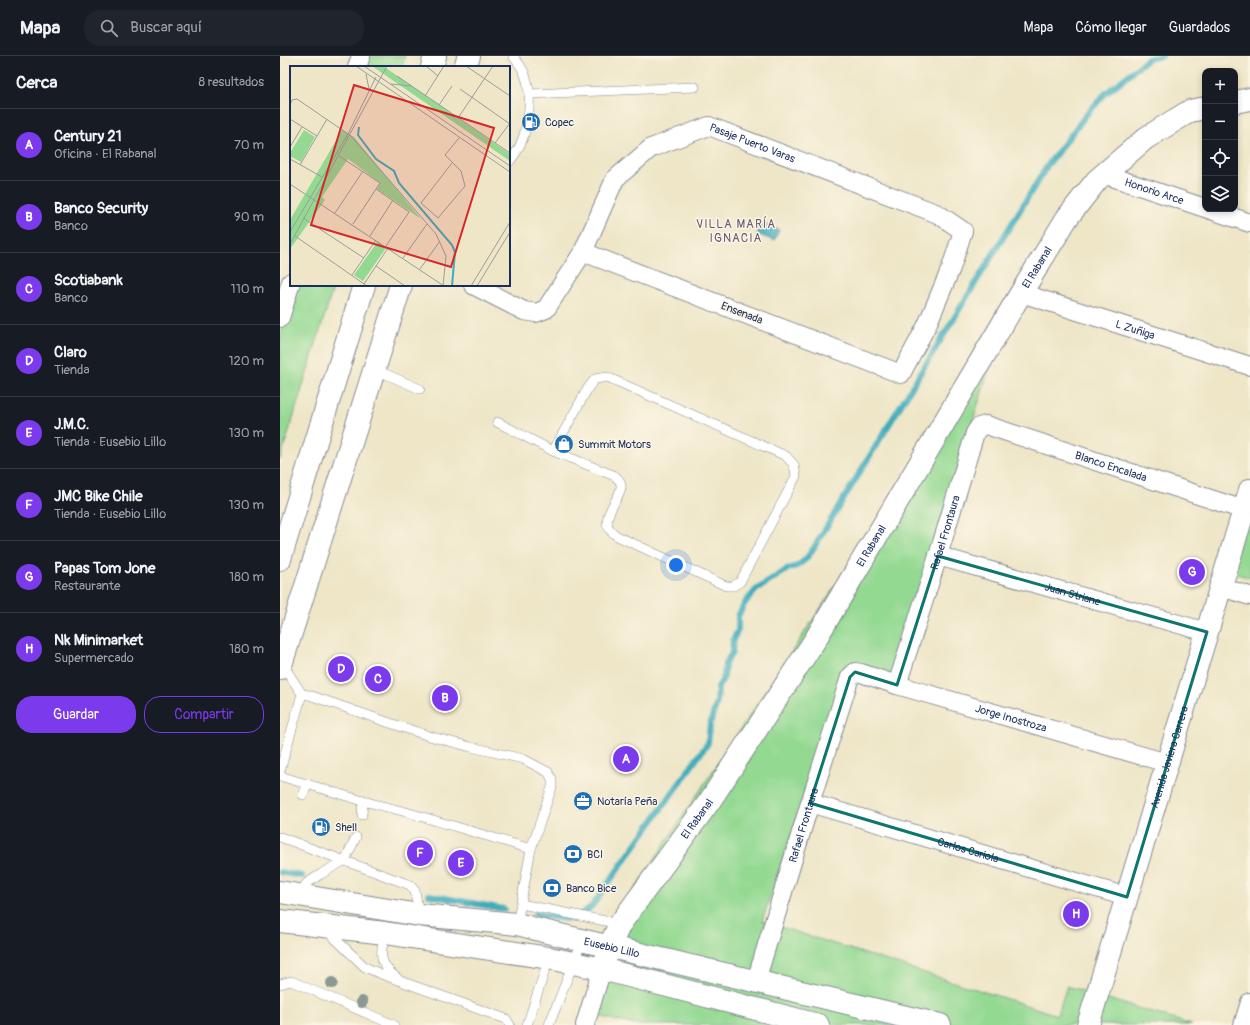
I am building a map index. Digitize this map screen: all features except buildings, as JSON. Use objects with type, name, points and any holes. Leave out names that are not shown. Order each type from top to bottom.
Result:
[{"type":"street","points":[[357,66],[361,56]]},
{"type":"street","points":[[432,66],[435,56]]},
{"type":"street","points":[[465,66],[469,56]]},
{"type":"street","points":[[1238,101],[1250,99]]},
{"type":"street","name":"El Rabanal","points":[[585,1025],[609,947],[620,924],[709,802],[815,640],[1021,292],[1067,218],[1096,180],[1146,138],[1190,111],[1202,109]]},
{"type":"street","name":"Pasaje Puerto Varas","points":[[475,286],[524,311],[536,313],[546,309],[583,252],[615,179],[651,148],[709,126],[938,214],[963,231],[951,268],[927,325],[901,374]]},
{"type":"street","name":"Honorio Arce","points":[[1103,174],[1202,207]]},
{"type":"street","points":[[1217,212],[1250,223]]},
{"type":"street","name":"Ensenada","points":[[583,252],[901,374]]},
{"type":"street","points":[[280,318],[283,299],[290,284]]},
{"type":"street","points":[[280,559],[364,286]]},
{"type":"street","points":[[281,666],[401,286]]},
{"type":"street","name":"L Zuñiga","points":[[1021,292],[1250,366]]},
{"type":"street","name":"Blanco Encalada","points":[[979,427],[986,425],[1248,496]]},
{"type":"street","name":"Rafael Frontaura","points":[[897,685],[975,433],[979,427]]},
{"type":"street","name":"Avenida Javiera Carrera","points":[[1088,1025],[1248,496]]},
{"type":"street","name":"Juan Striane","points":[[938,556],[1207,632]]},
{"type":"street","points":[[1221,587],[1250,596]]},
{"type":"street","name":"Rafael Frontaura","points":[[756,981],[850,677],[855,672]]},
{"type":"street","name":"Jorge Inostroza","points":[[855,672],[1167,763]]},
{"type":"street","name":"Carlos Cariola","points":[[810,803],[1127,897]]},
{"type":"street","name":"Eusebio Lillo","points":[[289,894],[419,915],[519,914],[582,940],[940,1025]]},
{"type":"street","points":[[280,921],[385,933],[549,958],[818,1025]]},
{"type":"street","points":[[1243,1025],[1250,1002]]},
{"type":"lane","points":[[510,160],[523,138],[529,112],[529,94],[524,71],[514,56]]},
{"type":"lane","points":[[529,94],[695,87]]},
{"type":"lane","points":[[374,369],[420,389]]},
{"type":"lane","points":[[496,422],[553,451],[615,476],[620,481],[621,488],[607,522],[609,529],[617,536],[726,586],[733,586],[740,582],[796,476],[794,465],[786,456],[608,377],[595,379],[588,388],[553,451]]},
{"type":"lane","points":[[281,666],[302,694],[309,695],[429,736],[514,756],[548,772],[552,779],[552,786],[531,849],[519,914],[620,924]]},
{"type":"lane","points":[[280,771],[302,694]]},
{"type":"lane","points":[[280,776],[531,849]]},
{"type":"lane","points":[[303,795],[308,784]]},
{"type":"lane","points":[[362,815],[363,801]]},
{"type":"lane","points":[[284,835],[410,885],[415,891],[419,915]]},
{"type":"lane","points":[[289,894],[345,860],[356,837]]},
{"type":"lane","points":[[322,926],[365,967],[506,1019],[510,1025]]},
{"type":"lane","points":[[385,933],[381,955],[383,964],[390,973],[399,980]]},
{"type":"lane","points":[[549,1025],[582,940]]},
{"type":"lane","points":[[527,1025],[549,958]]},
{"type":"lane","points":[[280,984],[291,981],[394,1025]]},
{"type":"highlighted area","points":[[938,556],[1207,632],[1127,897],[810,803],[850,677],[855,672],[897,685]]},
{"type":"green space","points":[[366,56],[405,56],[402,66],[363,66]]},
{"type":"green space","points":[[296,286],[334,286],[280,460],[280,338]]},
{"type":"green space","points":[[998,340],[893,679],[849,667],[762,921],[1057,1015],[1067,986],[1192,1025],[635,1025],[585,1013],[609,928]]},
{"type":"green space","points":[[1250,506],[1250,578],[1227,571]]},
{"type":"water","points":[[761,223],[779,230],[774,241],[757,234]]},
{"type":"waterway","points":[[535,914],[566,919],[577,917],[592,906],[708,743],[710,724],[717,702],[718,687],[724,677],[725,664],[732,653],[733,640],[738,630],[738,616],[745,603],[756,590],[788,569],[797,566],[806,559],[813,549],[1047,166],[1086,115],[1105,94],[1148,59],[1162,56]]},
{"type":"waterway","points":[[280,872],[302,876]]},
{"type":"waterway","points":[[429,895],[504,909]]},
{"type":"place","name":"Copec","points":[[531,122]]},
{"type":"place","name":"Summit Motors","points":[[564,444]]},
{"type":"place","name":"Papas Tom Jone","points":[[1192,572]]},
{"type":"place","name":"Claro","points":[[341,669]]},
{"type":"place","name":"Scotiabank","points":[[378,679]]},
{"type":"place","name":"Banco Security","points":[[445,698]]},
{"type":"place","name":"Century 21","points":[[626,759]]},
{"type":"place","name":"Notaría Peña","points":[[583,801]]},
{"type":"place","name":"Shell","points":[[321,827]]},
{"type":"place","name":"JMC Bike Chile","points":[[420,853]]},
{"type":"place","name":"BCI","points":[[573,854]]},
{"type":"place","name":"J.M.C.","points":[[461,863]]},
{"type":"place","name":"Banco Bice","points":[[552,888]]},
{"type":"place","name":"Nk Minimarket","points":[[1076,914]]},
{"type":"district","name":"VILLA MARÍA IGNACIA","points":[[736,231]]}]
